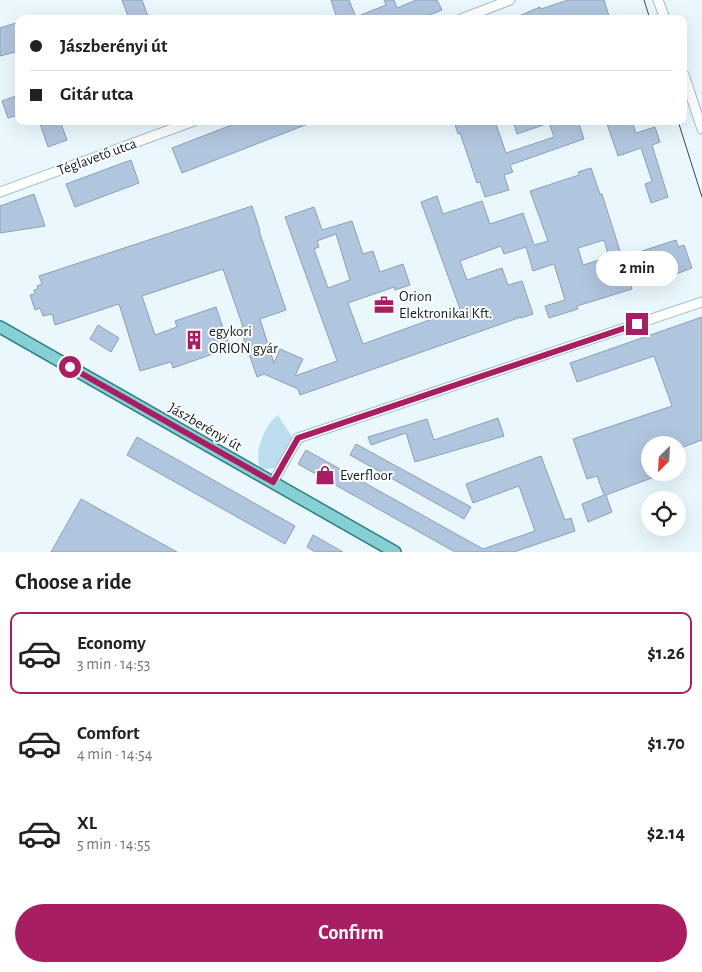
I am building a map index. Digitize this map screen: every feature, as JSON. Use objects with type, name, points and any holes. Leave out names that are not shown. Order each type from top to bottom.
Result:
[{"type":"main road","name":"Jászberényi út","points":[[0,328],[395,552]]},
{"type":"street","points":[[471,15],[510,0]]},
{"type":"street","points":[[658,0],[664,15]]},
{"type":"street","points":[[687,84],[702,129]]},
{"type":"street","name":"Téglavető utca","points":[[0,192],[183,125]]},
{"type":"street","points":[[273,482],[298,438],[702,302]]},
{"type":"shaded area","points":[[278,415],[294,440],[285,458],[278,466],[267,469],[260,468],[258,462],[259,447],[268,425]]},
{"type":"building","points":[[122,0],[142,0],[148,15],[128,15]]},
{"type":"building","points":[[331,0],[349,0],[355,15],[336,15]]},
{"type":"building","points":[[384,0],[394,0],[397,8],[416,0],[437,0],[442,10],[430,15],[361,15],[386,5]]},
{"type":"building","points":[[568,0],[604,0],[609,15],[521,15],[540,7],[541,9]]},
{"type":"building","points":[[15,23],[15,52],[0,56],[0,28]]},
{"type":"building","points":[[15,96],[15,116],[8,118],[2,101]]},
{"type":"building","points":[[40,125],[61,125],[67,140],[48,147]]},
{"type":"building","points":[[232,125],[305,125],[182,173],[172,148]]},
{"type":"building","points":[[455,125],[496,125],[506,153],[554,137],[550,125],[579,125],[584,139],[510,165],[513,172],[504,175],[509,190],[485,197],[480,182],[477,183],[460,133],[458,134]]},
{"type":"building","points":[[514,125],[543,125],[517,134]]},
{"type":"building","points":[[607,125],[633,125],[636,133],[655,127],[660,142],[652,145],[668,197],[651,203],[645,184],[652,181],[641,148],[618,156]]},
{"type":"building","points":[[131,160],[139,183],[75,207],[66,184]]},
{"type":"building","points":[[591,168],[600,194],[602,194],[632,289],[577,306],[578,309],[549,318],[545,306],[565,300],[554,264],[533,271],[526,247],[504,254],[501,246],[460,261],[467,280],[502,268],[508,285],[522,281],[533,314],[300,395],[298,389],[264,374],[257,377],[240,328],[243,327],[223,269],[142,296],[155,335],[177,327],[175,321],[216,307],[230,348],[173,368],[171,362],[140,371],[119,304],[55,325],[52,314],[43,316],[40,308],[35,310],[30,295],[35,294],[34,290],[38,289],[37,286],[42,284],[39,276],[252,206],[286,310],[260,319],[274,363],[280,349],[303,359],[295,376],[337,361],[285,217],[314,207],[322,230],[352,221],[363,254],[373,251],[380,272],[403,264],[410,285],[395,290],[394,287],[348,303],[363,344],[460,309],[421,202],[437,196],[443,214],[482,201],[490,224],[523,213],[534,245],[548,241],[530,191],[579,175],[578,172]],"holes":[[[336,234],[350,280],[328,288],[314,249],[319,247],[317,241]],[[604,240],[609,257],[583,265],[578,248]]]},
{"type":"building","points":[[34,194],[45,226],[0,233],[0,206]]},
{"type":"building","points":[[676,240],[678,247],[684,245],[692,268],[676,274],[675,271],[647,279],[639,252]]},
{"type":"building","points":[[702,317],[702,440],[686,446],[686,436],[641,436],[641,481],[644,481],[606,495],[612,512],[588,522],[582,504],[604,495],[597,476],[587,479],[573,439],[672,406],[654,356],[577,382],[570,363]]},
{"type":"building","points":[[98,325],[119,338],[111,352],[90,339]]},
{"type":"building","points":[[498,418],[504,436],[415,462],[406,433],[371,445],[368,437],[427,419],[434,440]]},
{"type":"building","points":[[137,437],[295,526],[285,544],[127,455]]},
{"type":"building","points":[[356,444],[471,507],[464,519],[350,455]]},
{"type":"building","points":[[306,450],[483,549],[535,531],[519,486],[473,503],[466,484],[541,456],[565,520],[571,518],[575,531],[514,552],[455,552],[298,464]]},
{"type":"building","points":[[81,499],[177,552],[51,552]]},
{"type":"building","points":[[313,535],[343,552],[315,552],[307,547]]},
{"type":"tram line","points":[[644,0],[649,15]]},
{"type":"tram line","points":[[679,125],[702,197]]},
{"type":"place","name":"Orion Elektronikai Kft.","points":[[384,305]]},
{"type":"place","name":"egykori ORION gyár","points":[[194,340]]},
{"type":"place","name":"Everfloor","points":[[325,475]]},
{"type":"route","points":[[70,367],[273,482],[298,438],[637,324]]}]
